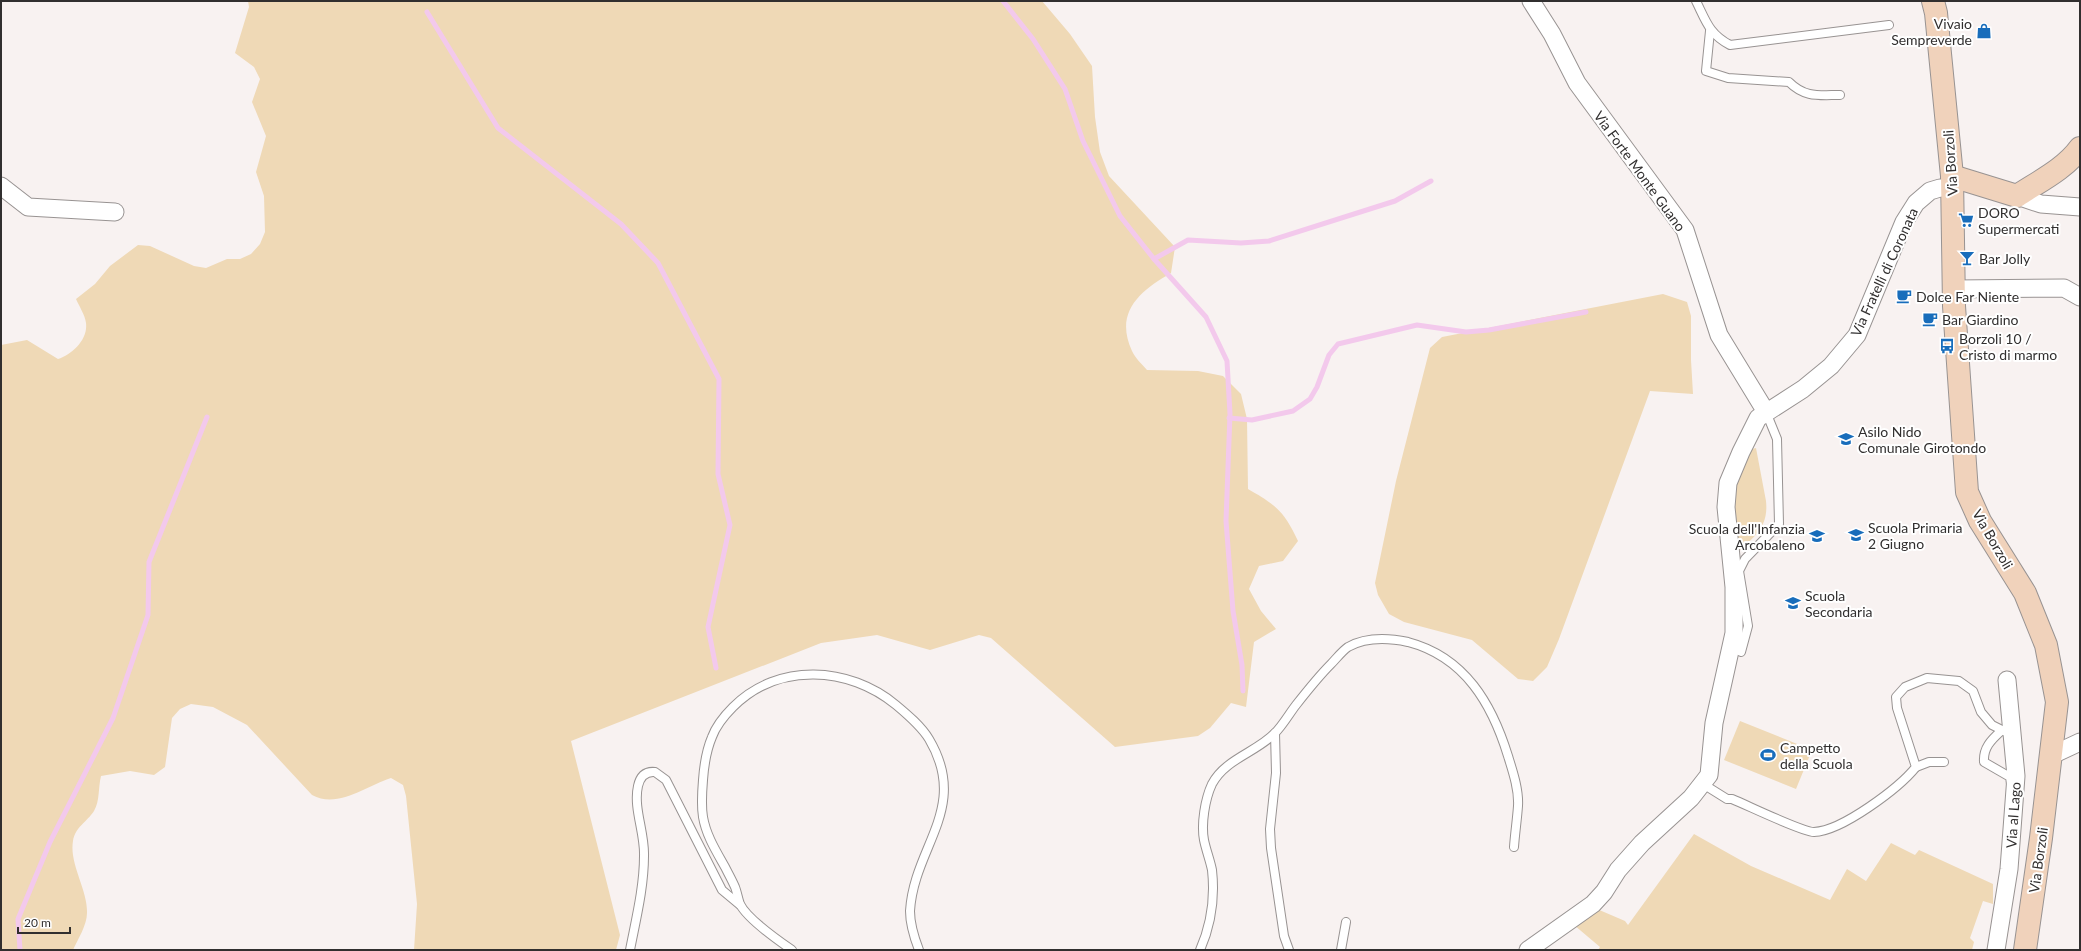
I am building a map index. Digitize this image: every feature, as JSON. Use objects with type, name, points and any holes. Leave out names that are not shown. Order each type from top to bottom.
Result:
[{"type":"main road","name":"Via Borzoli","points":[[1933,1],[1936,13],[1952,182],[1954,289],[1967,492],[1980,521],[2025,593],[2046,645],[2057,702],[2025,950]]},
{"type":"main road","points":[[1952,182],[2017,196],[2060,168],[2074,156],[2080,148]]},
{"type":"street","name":"Via Forte Monte Guano","points":[[1531,1],[1552,34],[1577,82],[1685,230],[1719,335],[1766,412]]},
{"type":"street","name":"Via Fratelli di Coronata","points":[[1528,950],[1593,904],[1604,892],[1618,870],[1642,843],[1691,798],[1703,784],[1711,769],[1714,722],[1734,633],[1734,587],[1726,508],[1728,483],[1758,418],[1803,389],[1826,370],[1857,335],[1904,222],[1920,198],[1952,182]]},
{"type":"street","points":[[1,186],[28,207],[115,212]]},
{"type":"street","points":[[2017,196],[2041,204],[2080,207]]},
{"type":"street","points":[[1954,289],[2064,288],[2080,297]]},
{"type":"street","name":"Via al Lago","points":[[1996,950],[2009,869],[2016,776],[2007,733],[2007,680]]},
{"type":"street","points":[[2050,756],[2080,742]]},
{"type":"lane","points":[[1696,1],[1710,30],[1720,40],[1730,45],[1889,25]]},
{"type":"lane","points":[[1710,30],[1706,72],[1728,78],[1789,82],[1796,89],[1808,95],[1840,95]]},
{"type":"lane","points":[[1741,652],[1748,626],[1739,571],[1745,559],[1779,524],[1778,439],[1766,412]]},
{"type":"lane","points":[[1200,950],[1209,925],[1212,900],[1212,870],[1204,839],[1203,828],[1209,793],[1218,775],[1275,733],[1316,680],[1348,648],[1377,639],[1397,640],[1415,644],[1435,653],[1467,676],[1492,711],[1508,754],[1516,788],[1518,806],[1514,847]]},
{"type":"lane","points":[[741,906],[735,886],[708,834],[703,818],[702,802],[704,768],[712,737],[719,724],[741,699],[752,690],[766,683],[801,675],[821,674],[841,677],[859,682],[883,695],[912,719],[929,739],[938,760],[945,788],[941,816],[915,882],[910,911],[912,932],[919,950]]},
{"type":"lane","points":[[1916,767],[1897,708],[1896,697],[1905,687],[1928,678],[1959,681],[1973,691],[1981,712],[1992,725],[2007,733]]},
{"type":"lane","points":[[1275,733],[1276,772],[1270,829],[1271,848],[1284,936],[1288,950]]},
{"type":"lane","points":[[2006,807],[2011,786],[2010,777],[1984,762],[1983,755],[1990,742],[2007,733]]},
{"type":"lane","points":[[1703,784],[1727,799],[1732,799],[1813,832],[1829,829],[1848,820],[1883,796],[1910,774],[1916,767],[1929,762],[1944,762]]},
{"type":"lane","points":[[630,950],[642,886],[644,855],[637,800],[638,787],[640,780],[646,773],[655,772],[666,780],[722,890],[741,906],[774,939],[792,950]]},
{"type":"lane","points":[[1341,950],[1346,922]]},
{"type":"shaded area","points":[[248,1],[1042,1],[1070,34],[1092,66],[1095,117],[1100,152],[1109,176],[1175,247],[1171,273],[1149,287],[1140,295],[1128,314],[1126,325],[1127,337],[1132,351],[1147,370],[1198,371],[1223,376],[1241,394],[1247,419],[1248,489],[1266,500],[1278,510],[1288,522],[1298,541],[1283,561],[1259,566],[1249,589],[1261,611],[1276,629],[1254,642],[1246,707],[1231,703],[1210,728],[1198,736],[1115,747],[991,638],[979,635],[930,650],[877,635],[821,643],[571,741],[620,935],[616,950],[414,950],[417,904],[406,796],[403,785],[391,778],[352,795],[342,798],[322,799],[312,795],[247,725],[213,707],[191,704],[180,709],[172,718],[165,767],[154,775],[130,771],[101,776],[96,807],[76,832],[73,841],[72,850],[87,904],[87,918],[73,950],[1,950],[1,345],[27,340],[58,359],[69,354],[82,341],[86,329],[84,317],[76,299],[95,284],[110,266],[138,245],[150,246],[194,266],[206,268],[227,259],[240,259],[251,254],[260,244],[265,232],[264,196],[256,172],[266,136],[252,102],[260,79],[254,67],[235,53],[249,7]]},
{"type":"shaded area","points":[[1663,294],[1687,302],[1691,316],[1693,394],[1650,391],[1559,639],[1547,667],[1533,681],[1518,679],[1472,640],[1404,622],[1389,614],[1378,595],[1375,583],[1396,481],[1430,348],[1442,337]]},
{"type":"shaded area","points":[[1756,448],[1766,501],[1765,519],[1762,526],[1753,538],[1734,556],[1726,507],[1741,452]]},
{"type":"shaded area","name":"Campetto della Scuola","points":[[1740,721],[1812,750],[1796,789],[1724,760]]},
{"type":"shaded area","points":[[1694,834],[1751,866],[1830,900],[1847,869],[1866,881],[1891,843],[1915,855],[1919,850],[1993,884],[1993,904],[1983,901],[1970,938],[1974,942],[1972,950],[1598,950],[1600,947],[1574,925],[1597,909],[1625,921],[1628,925]]},
{"type":"waterway","points":[[1003,1],[1033,39],[1065,89],[1083,141],[1120,216],[1154,259],[1206,317],[1227,361],[1230,414],[1226,521],[1233,611],[1242,665],[1243,691]]},
{"type":"waterway","points":[[427,12],[498,128],[621,224],[658,263],[719,379],[718,474],[730,525],[708,627],[716,668]]},
{"type":"waterway","points":[[1154,259],[1188,240],[1241,243],[1269,241],[1395,201],[1431,181]]},
{"type":"waterway","points":[[1229,418],[1252,420],[1293,411],[1310,399],[1317,387],[1329,355],[1338,344],[1417,325],[1466,332],[1489,330],[1586,312]]},
{"type":"waterway","points":[[20,950],[18,919],[50,842],[113,718],[148,615],[149,562],[207,417]]},
{"type":"place","name":"Vivaio Sempreverde","points":[[1984,31]]},
{"type":"place","name":"DORO Supermercati","points":[[1966,220]]},
{"type":"place","name":"Bar Jolly","points":[[1967,258]]},
{"type":"place","name":"Dolce Far Niente","points":[[1904,296]]},
{"type":"place","name":"Bar Giardino","points":[[1930,319]]},
{"type":"place","name":"Borzoli 10 / Cristo di marmo","points":[[1947,346]]},
{"type":"place","name":"Asilo Nido Comunale Girotondo","points":[[1846,439]]},
{"type":"place","name":"Scuola Primaria 2 Giugno","points":[[1856,535]]},
{"type":"place","name":"Scuola dell'Infanzia Arcobaleno","points":[[1817,536]]},
{"type":"place","name":"Scuola Secondaria","points":[[1793,603]]},
{"type":"place","name":"Campetto della Scuola","points":[[1768,755]]}]
